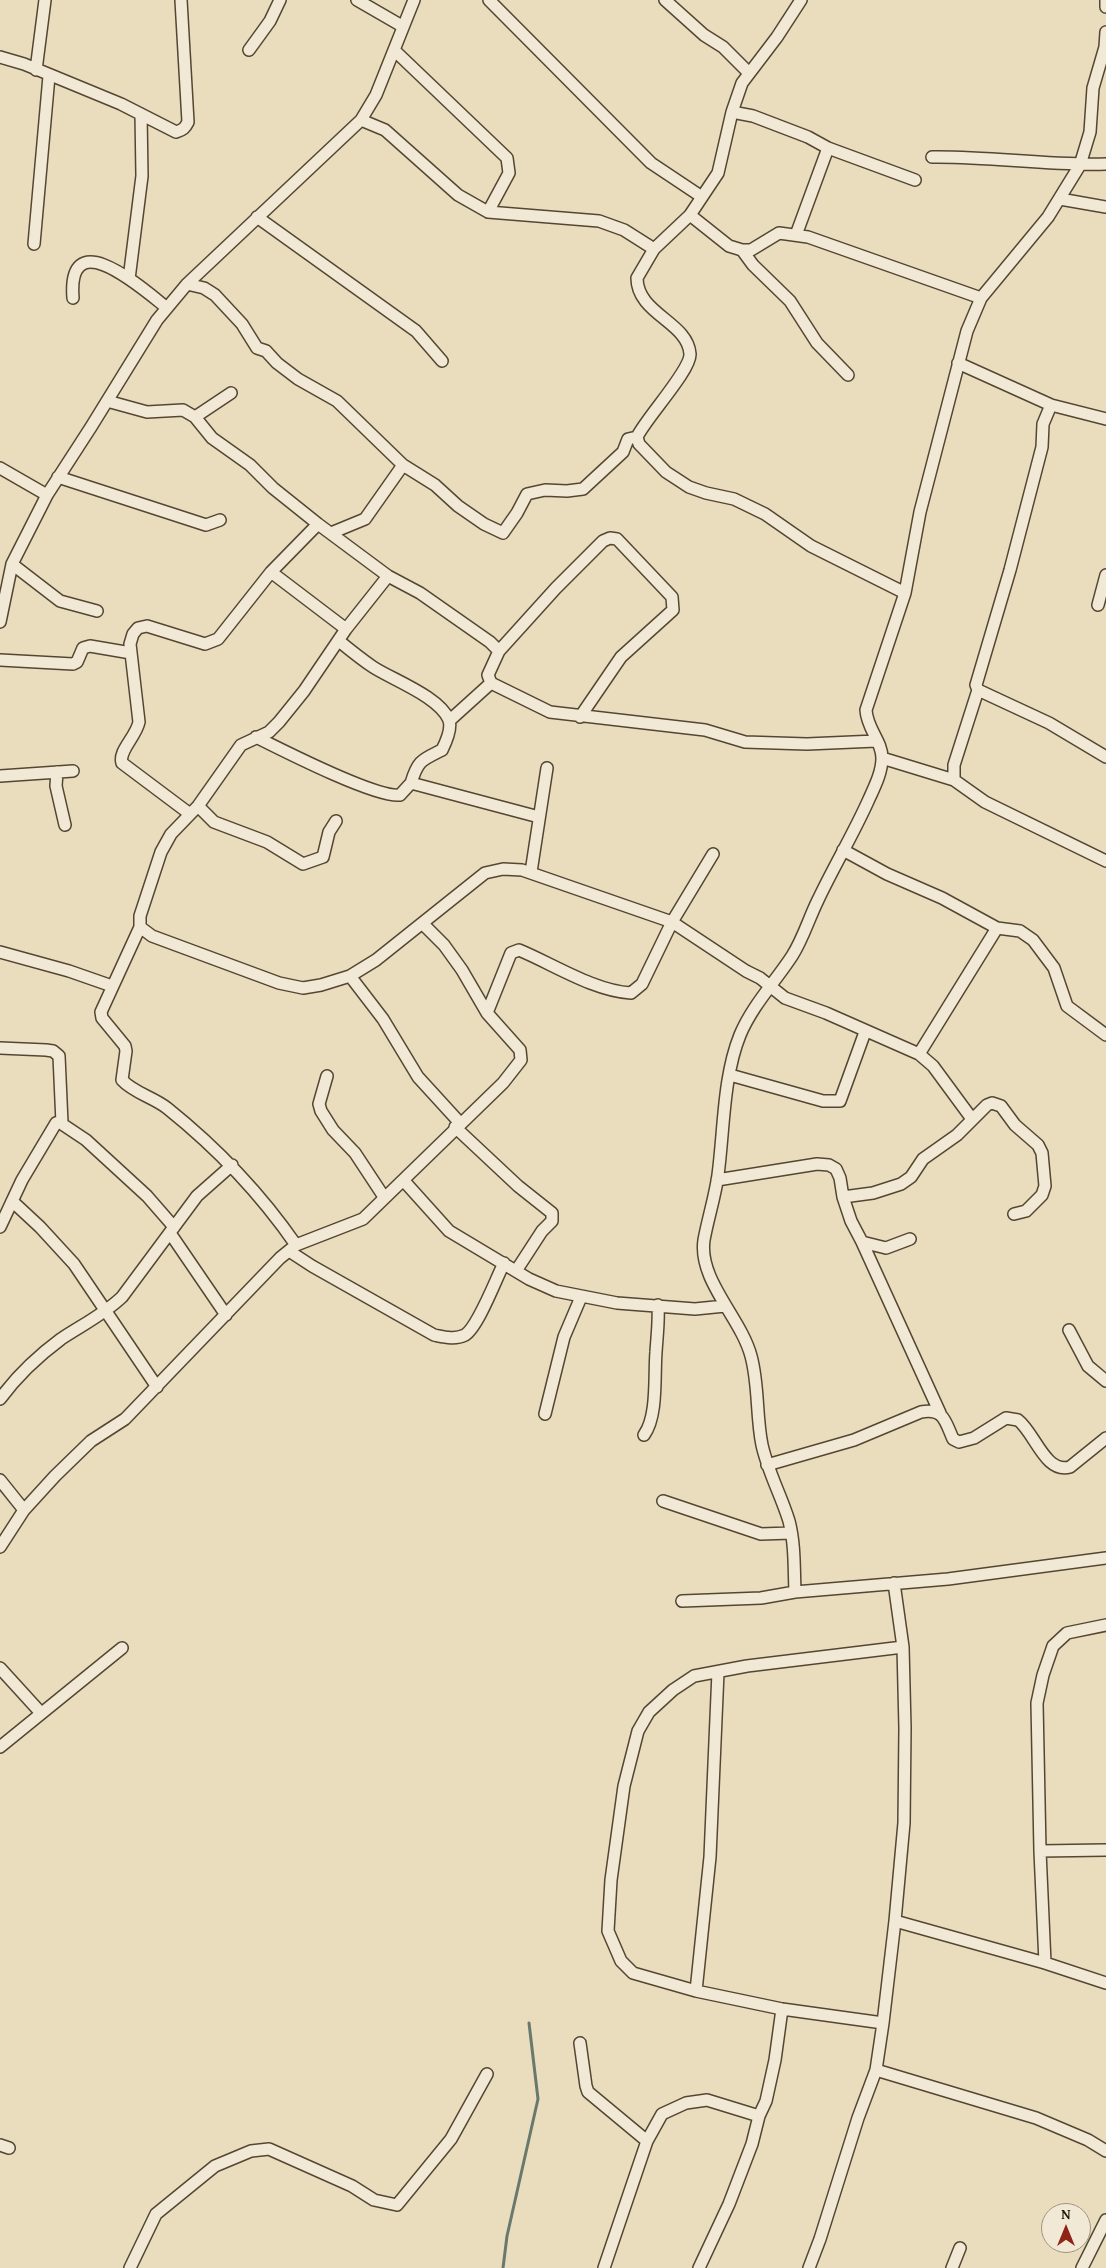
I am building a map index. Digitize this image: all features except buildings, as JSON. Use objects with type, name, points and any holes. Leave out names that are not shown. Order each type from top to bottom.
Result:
[{"type":"street","points":[[36,70],[45,0]]},
{"type":"street","points":[[0,57],[141,114],[176,132],[185,128],[188,122],[181,0]]},
{"type":"street","points":[[249,50],[270,20],[280,0]]},
{"type":"street","points":[[357,0],[402,26]]},
{"type":"street","points":[[0,622],[12,564],[47,495],[157,320],[188,284],[361,120],[376,94],[414,0]]},
{"type":"street","points":[[489,0],[651,163],[702,198]]},
{"type":"street","points":[[665,0],[704,35],[723,47],[749,73]]},
{"type":"street","points":[[801,0],[777,37],[742,83],[732,112],[718,173],[690,214],[654,249],[637,278],[640,296],[682,336],[689,347],[690,356],[680,377],[648,418],[637,437],[639,444],[666,472],[689,487],[706,493],[725,496],[765,514],[811,546],[904,593]]},
{"type":"street","points":[[1106,0],[1106,7]]},
{"type":"street","points":[[794,1592],[789,1522],[767,1465],[758,1422],[755,1377],[751,1356],[740,1327],[725,1306],[706,1264],[703,1251],[717,1180],[733,1058],[740,1034],[794,953],[843,850],[857,826],[878,778],[882,758],[879,744],[867,721],[866,710],[904,593],[920,512],[967,331],[981,298],[1060,199],[1080,165],[1090,132],[1093,88],[1105,47],[1106,32]]},
{"type":"street","points":[[394,50],[507,158],[509,173],[488,212]]},
{"type":"street","points":[[34,244],[49,76]]},
{"type":"street","points":[[732,112],[753,116],[799,133],[828,148],[915,180]]},
{"type":"street","points":[[129,279],[142,176],[141,114]]},
{"type":"street","points":[[361,120],[385,130],[458,195],[488,212],[599,221],[624,230],[654,249]]},
{"type":"street","points":[[796,235],[828,148]]},
{"type":"street","points":[[932,157],[967,156],[1080,165],[1106,164]]},
{"type":"street","points":[[1060,199],[1106,207]]},
{"type":"street","points":[[690,214],[729,246],[742,250],[751,250],[780,233],[796,235],[981,298]]},
{"type":"street","points":[[257,217],[416,331],[442,361]]},
{"type":"street","points":[[742,250],[753,265],[790,301],[817,343],[848,375]]},
{"type":"street","points":[[73,298],[71,283],[75,271],[80,264],[87,262],[106,264],[167,308]]},
{"type":"street","points":[[188,284],[204,288],[215,295],[242,324],[257,348],[266,352],[276,363],[298,379],[337,401],[404,465],[435,485],[458,506],[484,524],[503,533],[527,494],[546,490],[567,491],[583,489],[623,452],[628,439],[637,437]]},
{"type":"street","points":[[958,363],[1051,405],[1106,419]]},
{"type":"street","points":[[195,417],[231,393]]},
{"type":"street","points":[[107,401],[147,412],[183,410],[195,417],[212,438],[250,465],[273,488],[318,524],[388,576],[420,593],[490,642],[499,652]]},
{"type":"street","points":[[954,780],[954,765],[978,690],[977,680],[1010,570],[1042,447],[1043,424],[1051,405]]},
{"type":"street","points":[[331,533],[366,519],[404,465]]},
{"type":"street","points":[[0,468],[47,495]]},
{"type":"street","points":[[58,477],[206,525],[220,520]]},
{"type":"street","points":[[318,524],[271,572],[218,639],[205,644],[147,626],[138,628],[133,634],[130,644],[139,722],[137,732],[121,753],[122,763],[194,810],[214,822],[267,842],[304,864],[323,857],[329,832],[336,821]]},
{"type":"street","points":[[580,716],[621,656],[672,610],[674,604],[672,597],[617,539],[610,538],[603,541],[556,588],[499,652],[488,675],[491,683],[550,712],[580,716],[705,730],[745,742],[807,744],[876,741]]},
{"type":"street","points":[[12,564],[60,601],[97,610]]},
{"type":"street","points":[[271,572],[346,629]]},
{"type":"street","points":[[1098,605],[1106,575]]},
{"type":"street","points":[[388,576],[346,629],[279,722],[269,732],[241,745],[194,810],[171,834],[161,852],[140,916],[140,927],[112,986],[101,1015],[125,1046],[122,1080],[127,1085],[166,1107],[232,1164],[292,1248],[312,1266],[434,1335],[458,1338],[473,1329],[504,1263]]},
{"type":"street","points":[[256,737],[319,767],[395,795],[400,795],[411,783],[415,770],[423,758],[442,750],[448,737],[449,721],[442,710],[429,700],[374,667],[339,641]]},
{"type":"street","points":[[0,660],[73,664],[77,662],[83,648],[90,646],[131,654]]},
{"type":"street","points":[[449,721],[491,683]]},
{"type":"street","points":[[978,690],[1054,726],[1106,757]]},
{"type":"street","points":[[882,758],[954,780],[985,802],[1106,861]]},
{"type":"street","points":[[531,872],[547,768]]},
{"type":"street","points":[[57,772],[56,786],[65,824]]},
{"type":"street","points":[[0,776],[73,772]]},
{"type":"street","points":[[411,783],[539,817]]},
{"type":"street","points":[[843,850],[887,874],[942,898],[997,928],[1020,931],[1033,940],[1054,968],[1067,1006],[1106,1035]]},
{"type":"street","points":[[487,1013],[511,953],[519,950],[588,981],[631,993],[642,984],[672,922],[713,854]]},
{"type":"street","points":[[140,927],[152,936],[279,983],[304,988],[350,976],[376,960],[485,873],[503,869],[531,872],[639,912],[672,922],[746,971],[760,978],[786,998],[826,1013],[919,1054],[933,1066],[972,1119]]},
{"type":"street","points":[[0,1547],[24,1510],[76,1454],[125,1418],[292,1248],[363,1218],[384,1197],[404,1181],[458,1125],[503,1083],[521,1060],[520,1050],[487,1013],[453,957],[423,924]]},
{"type":"street","points":[[919,1054],[937,1029],[976,959],[997,928]]},
{"type":"street","points":[[0,952],[69,970],[112,986]]},
{"type":"street","points":[[350,976],[384,1018],[418,1077],[458,1125],[518,1186],[552,1213],[552,1221],[542,1231],[516,1271]]},
{"type":"street","points":[[730,1075],[823,1101],[840,1101],[866,1032]]},
{"type":"street","points":[[0,1048],[46,1050],[53,1051],[59,1056],[62,1123]]},
{"type":"street","points":[[327,1076],[319,1104],[321,1111],[333,1130],[355,1153],[384,1197]]},
{"type":"street","points":[[843,1197],[873,1193],[901,1184],[911,1177],[923,1159],[957,1135],[987,1104],[992,1103],[1001,1106],[1015,1125],[1038,1145],[1042,1154],[1045,1186],[1042,1195],[1026,1211],[1014,1214]]},
{"type":"street","points":[[0,1227],[12,1201],[56,1123],[62,1123],[86,1140],[147,1196],[172,1230],[226,1315]]},
{"type":"street","points":[[0,1399],[35,1361],[55,1344],[107,1311],[122,1297],[197,1196],[232,1164]]},
{"type":"street","points":[[717,1180],[817,1164],[829,1165],[836,1169],[840,1178],[843,1197],[862,1242],[953,1439],[959,1442],[974,1438],[1006,1418],[1018,1420],[1047,1459],[1056,1467],[1064,1468],[1070,1466],[1106,1438]]},
{"type":"street","points":[[404,1181],[449,1230],[472,1246],[556,1291],[618,1303],[695,1309],[725,1306]]},
{"type":"street","points":[[12,1201],[40,1227],[74,1264],[157,1387]]},
{"type":"street","points":[[862,1242],[886,1248],[910,1239]]},
{"type":"street","points":[[545,1414],[564,1337],[581,1297]]},
{"type":"street","points":[[644,1435],[650,1428],[653,1407],[659,1329],[658,1305]]},
{"type":"street","points":[[1069,1330],[1088,1366],[1106,1381]]},
{"type":"street","points":[[767,1465],[854,1440],[921,1412],[932,1410],[940,1414]]},
{"type":"street","points":[[0,1480],[24,1510]]},
{"type":"street","points":[[663,1501],[761,1534],[791,1533]]},
{"type":"street","points":[[682,1601],[761,1598],[794,1592],[948,1579],[1106,1558]]},
{"type":"street","points":[[809,2268],[858,2118],[876,2070],[896,1921],[904,1823],[905,1728],[903,1648],[894,1583]]},
{"type":"street","points":[[1045,1963],[1040,1851],[1037,1703],[1043,1675],[1053,1646],[1067,1633],[1106,1625]]},
{"type":"street","points":[[0,1747],[122,1648]]},
{"type":"street","points":[[883,2023],[782,2009],[696,1991],[633,1973],[621,1961],[613,1948],[608,1931],[611,1880],[624,1786],[638,1731],[650,1712],[673,1690],[694,1676],[804,1658],[903,1648]]},
{"type":"street","points":[[0,1668],[41,1713]]},
{"type":"street","points":[[696,1991],[710,1857],[718,1672]]},
{"type":"street","points":[[1040,1851],[1106,1850]]},
{"type":"street","points":[[896,1921],[1045,1963],[1106,1983]]},
{"type":"street","points":[[699,2268],[729,2204],[752,2144],[759,2116],[766,2101],[782,2009]]},
{"type":"street","points":[[580,2044],[588,2092],[647,2141]]},
{"type":"street","points":[[876,2070],[1036,2118],[1088,2140],[1106,2151]]},
{"type":"street","points":[[130,2268],[156,2214],[215,2166],[251,2151],[269,2149],[352,2186],[374,2200],[397,2205],[452,2139],[487,2074]]},
{"type":"street","points":[[604,2268],[647,2141],[662,2114],[686,2103],[707,2100],[759,2116]]},
{"type":"street","points":[[1082,2268],[1106,2220]]},
{"type":"street","points":[[952,2268],[960,2248]]},
{"type":"waterway","points":[[503,2268],[507,2236],[538,2099],[529,2023]]}]
